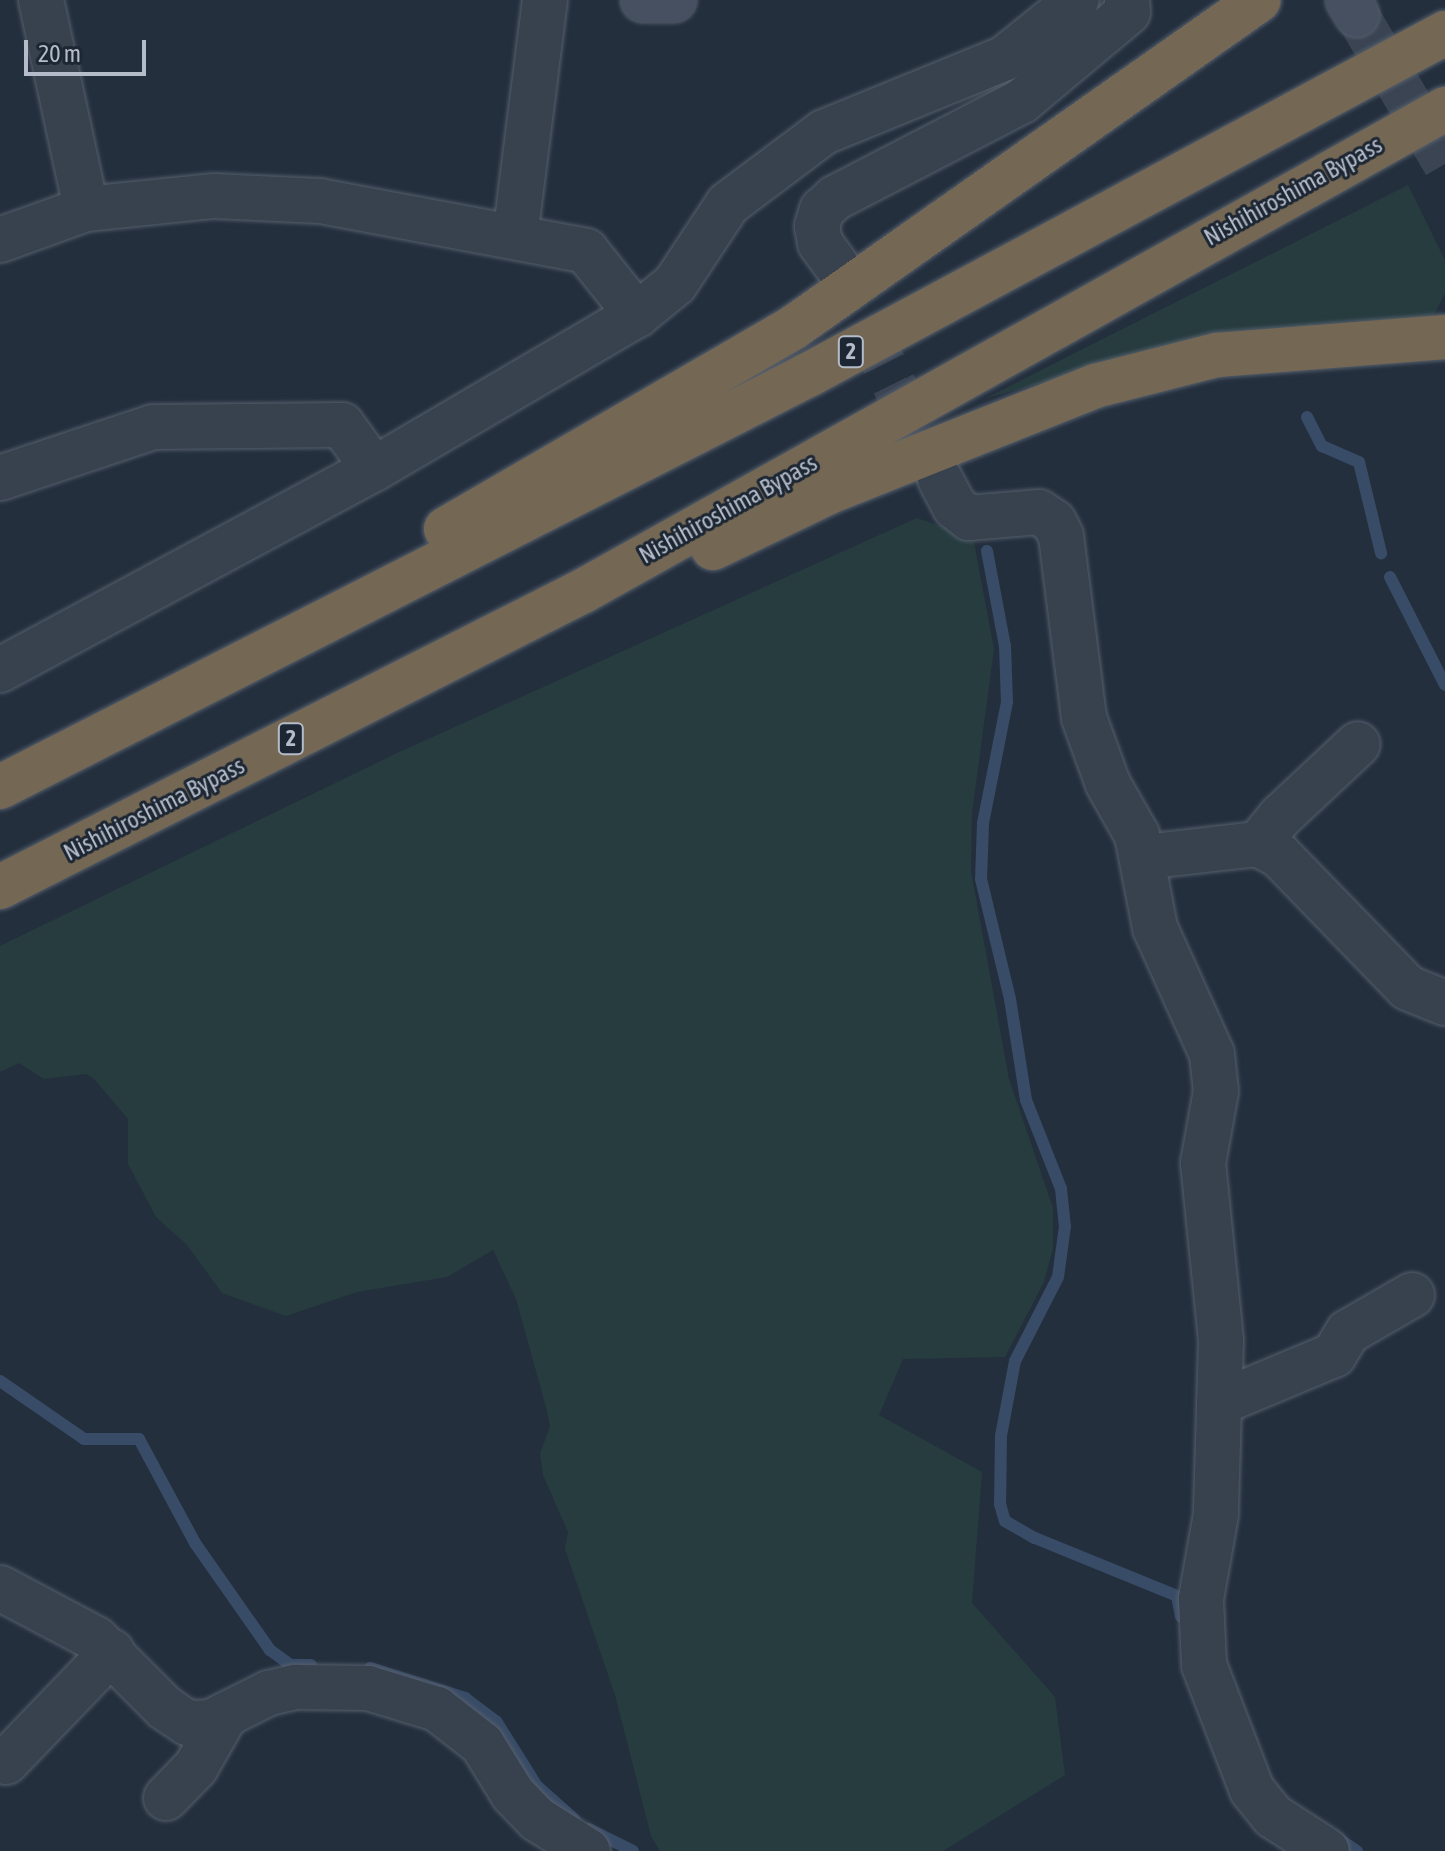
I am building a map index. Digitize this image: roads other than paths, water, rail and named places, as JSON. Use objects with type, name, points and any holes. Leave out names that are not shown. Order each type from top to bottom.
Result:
[{"type":"highway","points":[[250,658],[469,514],[794,327],[1259,0]]},
{"type":"highway","name":"2","points":[[0,787],[808,375],[1445,33]]},
{"type":"highway","name":"Nishihiroshima Bypass","points":[[0,887],[583,591],[1445,109]]},
{"type":"highway","points":[[583,591],[681,563],[829,492],[1095,386],[1217,355],[1445,337]]},
{"type":"street","points":[[41,0],[86,209]]},
{"type":"street","points":[[515,237],[545,0]]},
{"type":"street","points":[[643,0],[674,0]]},
{"type":"street","points":[[0,670],[374,469],[637,315],[675,284],[728,204],[824,132],[1005,58],[1077,0]]},
{"type":"street","points":[[836,265],[820,243],[817,226],[822,210],[835,198],[1022,101],[1128,12],[1127,0]]},
{"type":"street","points":[[0,240],[86,209],[214,196],[320,201],[586,251],[637,315]]},
{"type":"street","points":[[0,478],[153,427],[342,425],[374,469]]},
{"type":"street","points":[[940,479],[955,507],[969,518],[992,520],[1027,511],[1054,522],[1065,554],[1065,591],[1084,718],[1104,774],[1144,857],[1155,928],[1212,1054],[1216,1091],[1203,1163],[1221,1341],[1216,1514],[1201,1599],[1204,1665],[1252,1790],[1273,1816],[1327,1851]]},
{"type":"street","points":[[1258,844],[1281,816],[1358,744]]},
{"type":"street","points":[[1144,857],[1258,844],[1279,855],[1408,988],[1445,1003]]},
{"type":"street","points":[[1219,1403],[1334,1355],[1348,1332],[1412,1295]]},
{"type":"street","points":[[0,1588],[112,1652],[175,1717],[198,1723],[225,1716],[269,1693],[296,1687],[349,1686],[404,1695],[463,1724],[537,1819],[588,1851]]},
{"type":"street","points":[[6,1762],[112,1652]]},
{"type":"street","points":[[166,1798],[196,1767],[225,1716]]},
{"type":"waterway","points":[[1307,417],[1322,446],[1359,462],[1381,553]]},
{"type":"waterway","points":[[987,551],[1005,646],[1007,702],[983,823],[981,879],[1010,999],[1026,1100],[1061,1189],[1065,1226],[1058,1277],[1015,1361],[1001,1436],[1000,1504],[1005,1521],[1035,1538],[1177,1596],[1181,1617]]},
{"type":"waterway","points":[[1390,577],[1445,685]]},
{"type":"waterway","points":[[0,1381],[84,1439],[139,1439],[195,1543],[270,1650],[291,1665],[311,1665]]},
{"type":"waterway","points":[[370,1668],[465,1698],[496,1721],[537,1786],[574,1819]]},
{"type":"waterway","points":[[589,1829],[633,1851]]},
{"type":"waterway","points":[[1333,1835],[1357,1851]]},
{"type":"tunnel","points":[[1357,15],[1445,164]]},
{"type":"tunnel","points":[[836,265],[940,479]]}]
